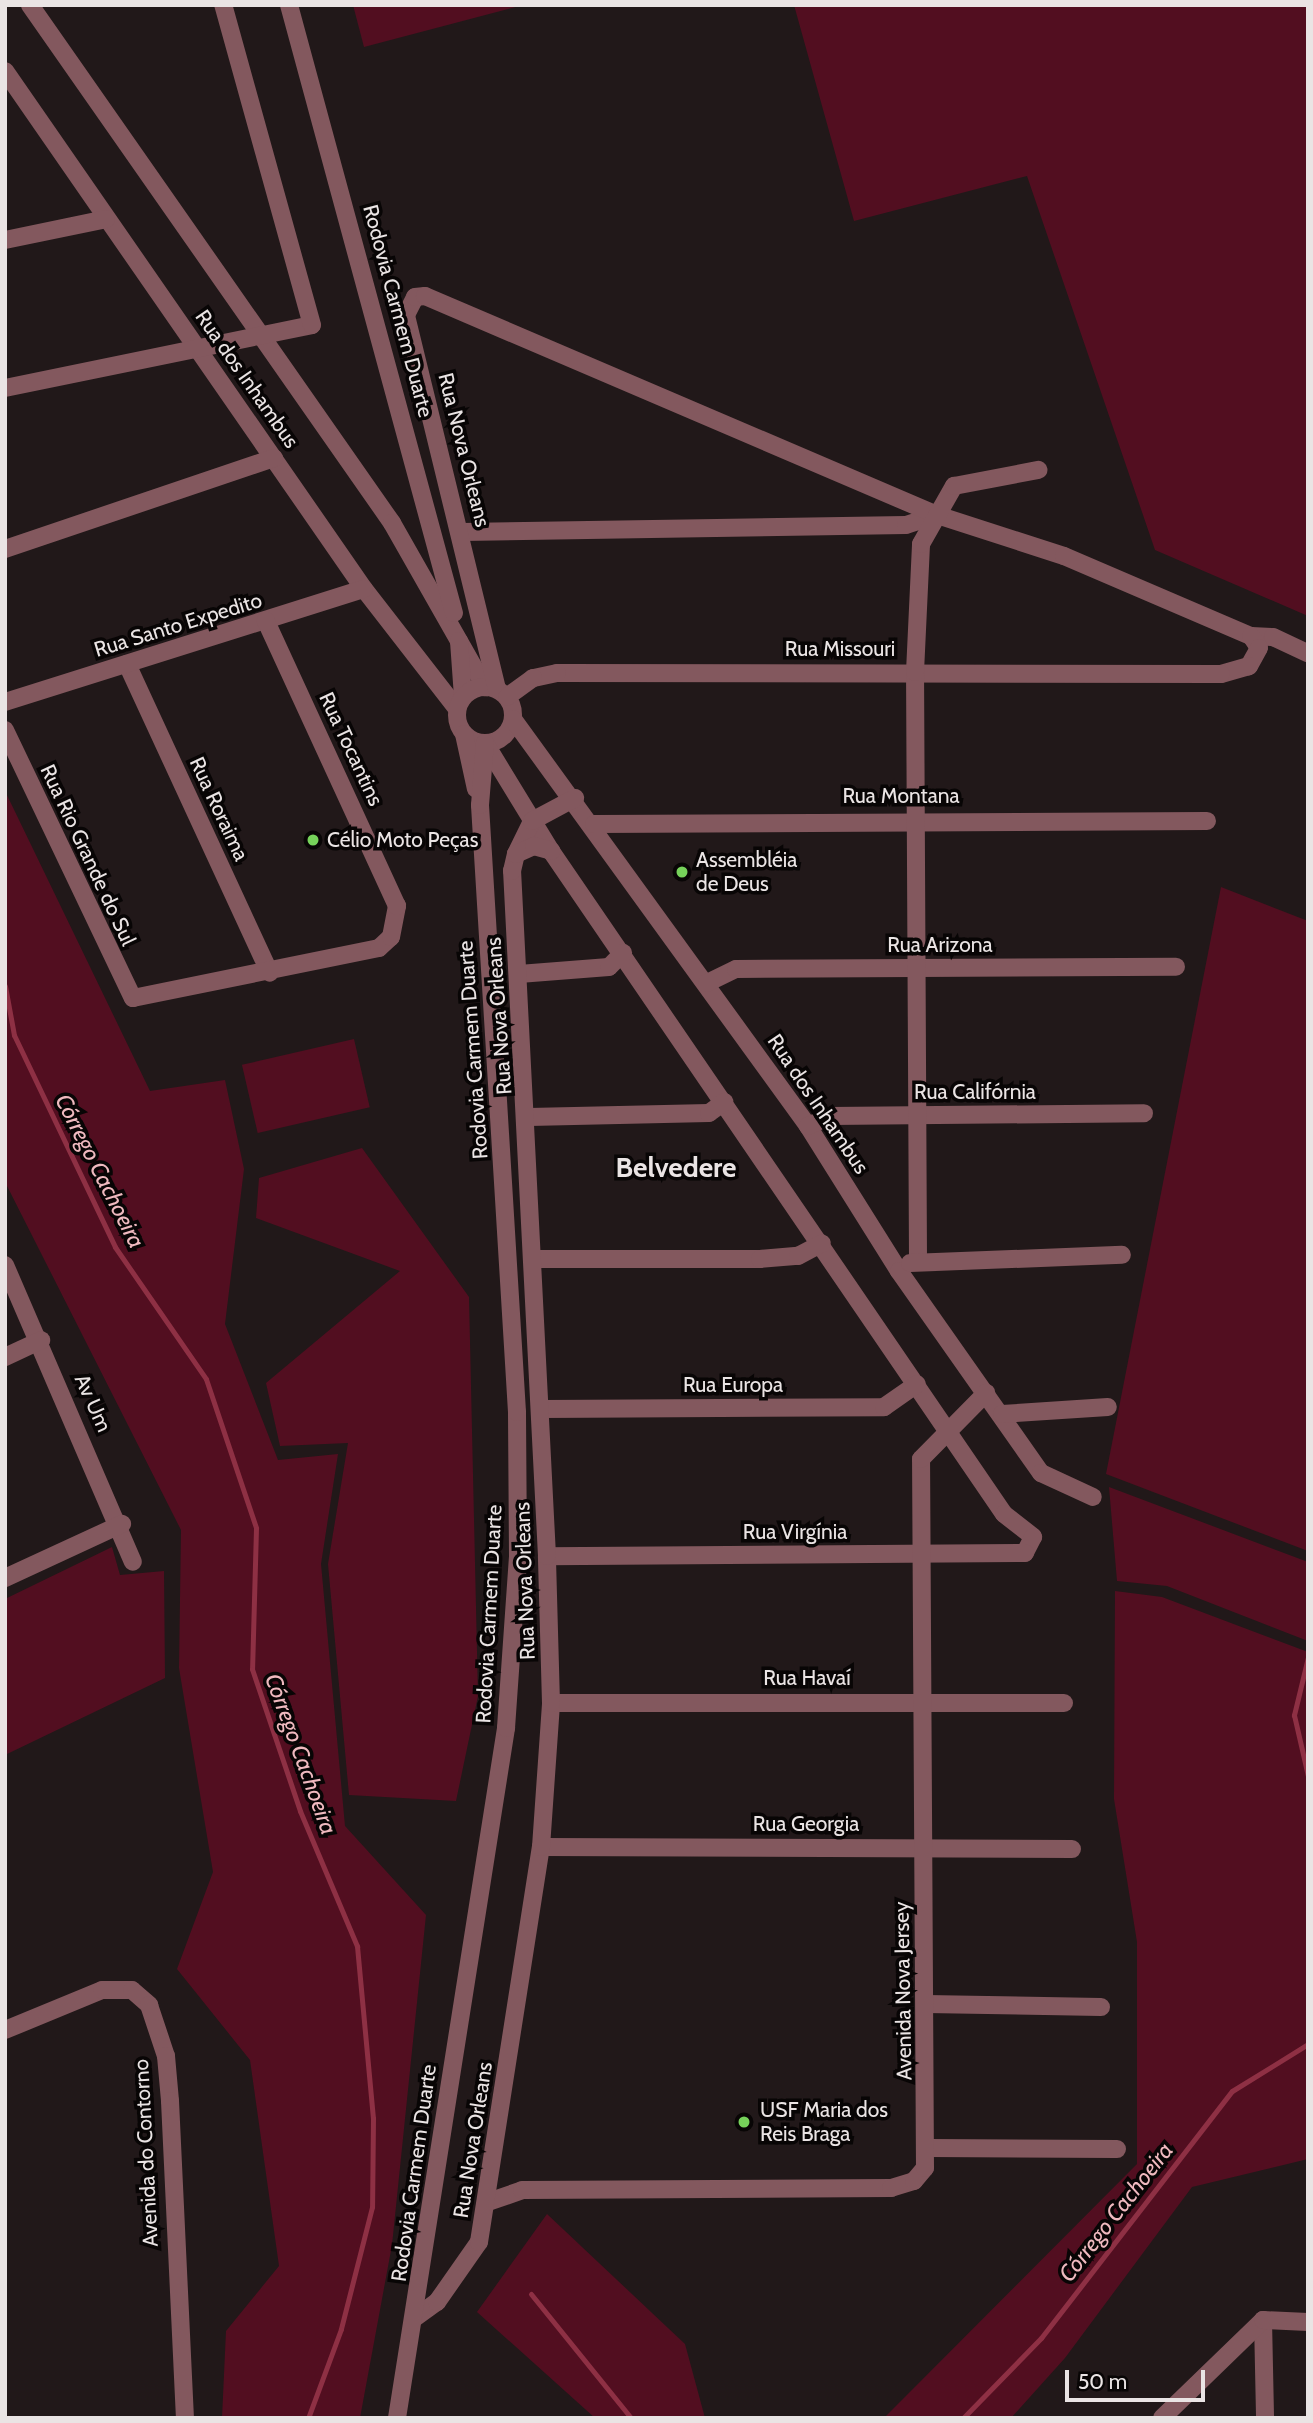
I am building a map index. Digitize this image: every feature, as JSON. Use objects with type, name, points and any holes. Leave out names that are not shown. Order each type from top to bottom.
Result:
[{"type":"street","name":"Rua dos Inhambus","points":[[30,5],[392,523],[458,630]]},
{"type":"street","points":[[5,388],[312,325],[223,5]]},
{"type":"street","name":"Rodovia Carmem Duarte","points":[[289,5],[458,630],[460,703]]},
{"type":"street","name":"Rua dos Inhambus","points":[[8,79],[364,589],[460,703]]},
{"type":"street","points":[[5,240],[106,219]]},
{"type":"street","name":"Rua Nova Orleans","points":[[496,691],[462,532],[408,304],[425,296],[937,514]]},
{"type":"street","points":[[5,549],[274,458]]},
{"type":"street","points":[[918,1258],[921,1114],[915,672],[921,544],[954,486],[1038,470]]},
{"type":"street","points":[[462,532],[906,525],[937,514],[1064,556],[1251,636],[1273,637],[1308,653]]},
{"type":"street","name":"Rua Santo Expedito","points":[[5,702],[364,589]]},
{"type":"street","name":"Rua Tocantins","points":[[266,621],[390,887],[397,920],[391,937],[379,948],[270,973]]},
{"type":"street","name":"Rodovia Carmem Duarte","points":[[458,630],[496,691]]},
{"type":"street","name":"Rua Missouri","points":[[496,691],[557,673],[1179,674],[1243,669],[1257,656],[1251,636]]},
{"type":"street","name":"Rua Roraima","points":[[127,664],[270,973]]},
{"type":"street","points":[[485,743],[500,739],[513,719],[496,691],[460,703],[464,734],[485,743],[551,851],[624,953],[950,1429]]},
{"type":"street","name":"Rua dos Inhambus","points":[[513,719],[594,824],[808,1126],[899,1271],[1041,1473],[1093,1497]]},
{"type":"street","name":"Rua Rio Grande do Sul","points":[[5,730],[134,998],[270,973]]},
{"type":"street","name":"Rodovia Carmem Duarte","points":[[464,734],[480,805]]},
{"type":"street","name":"Rodovia Carmem Duarte","points":[[397,2418],[416,2317],[506,1728],[518,1557],[517,1412],[480,805],[485,743]]},
{"type":"street","points":[[516,854],[532,821],[575,798]]},
{"type":"street","name":"Rua Montana","points":[[594,824],[917,818],[1207,821]]},
{"type":"street","points":[[516,854],[534,846],[551,851]]},
{"type":"street","name":"Rua Nova Orleans","points":[[416,2317],[437,2302],[470,2256],[488,2202],[541,1847],[551,1703],[537,1259],[519,974],[516,854]]},
{"type":"street","points":[[519,974],[609,967],[624,953]]},
{"type":"street","name":"Rua Arizona","points":[[707,983],[736,969],[1176,967]]},
{"type":"street","points":[[529,1117],[709,1113],[724,1102]]},
{"type":"street","name":"Rua Califórnia","points":[[808,1126],[830,1116],[1144,1113]]},
{"type":"street","points":[[537,1259],[760,1259],[798,1256],[822,1243]]},
{"type":"street","points":[[899,1271],[918,1258],[1122,1255]]},
{"type":"street","name":"Av Um","points":[[5,1265],[122,1524],[133,1562]]},
{"type":"street","points":[[5,1357],[41,1340]]},
{"type":"street","name":"Rua Europa","points":[[542,1409],[884,1407],[917,1384]]},
{"type":"street","name":"Avenida Nova Jersey","points":[[488,2202],[522,2190],[891,2188],[921,2174],[929,2148],[920,1700],[919,1554],[922,1458],[986,1393]]},
{"type":"street","points":[[1002,1414],[1108,1407]]},
{"type":"street","name":"Rua Virgínia","points":[[547,1556],[1024,1553],[1033,1537],[1003,1514],[950,1429]]},
{"type":"street","points":[[5,1578],[122,1524]]},
{"type":"street","name":"Rua Havaí","points":[[551,1703],[920,1700],[1064,1703]]},
{"type":"street","name":"Rua Georgia","points":[[541,1847],[1072,1849]]},
{"type":"street","name":"Avenida do Contorno","points":[[5,2030],[102,1990],[132,1990],[149,2005],[167,2067],[185,2418]]},
{"type":"street","points":[[926,2004],[1101,2007]]},
{"type":"street","points":[[929,2148],[1117,2149]]},
{"type":"street","points":[[1162,2418],[1263,2320],[1308,2322]]},
{"type":"street","points":[[1263,2320],[1265,2418]]},
{"type":"street","points":[[1182,2399],[1182,2418]]},
{"type":"shaded area","points":[[353,5],[523,5],[364,47]]},
{"type":"shaded area","points":[[794,5],[1308,5],[1308,616],[1155,550],[1027,176],[854,221]]},
{"type":"shaded area","points":[[5,791],[150,1091],[225,1080],[244,1169],[225,1324],[278,1460],[338,1454],[321,1564],[345,1826],[426,1915],[392,2245],[360,2418],[222,2418],[226,2331],[279,2266],[250,2060],[177,1969],[213,1872],[179,1668],[181,1530],[5,1182]]},
{"type":"shaded area","points":[[1221,887],[1308,921],[1308,1551],[1106,1474]]},
{"type":"shaded area","points":[[354,1039],[370,1107],[258,1133],[242,1065]]},
{"type":"shaded area","points":[[362,1148],[469,1297],[478,1696],[456,1801],[349,1795],[328,1564],[348,1443],[280,1446],[266,1383],[400,1271],[256,1218],[259,1178]]},
{"type":"shaded area","points":[[1109,1487],[1308,1562],[1308,1641],[1167,1586],[1117,1581]]},
{"type":"shaded area","points":[[112,1547],[120,1575],[164,1571],[165,1678],[5,1755],[5,1599]]},
{"type":"shaded area","points":[[1115,1591],[1162,1597],[1308,1652],[1308,2159],[1192,2187],[1065,2358],[1011,2418],[884,2418],[1137,2164],[1137,1942],[1114,1799]]},
{"type":"shaded area","points":[[547,2214],[685,2344],[705,2418],[595,2418],[477,2312]]},
{"type":"waterway","name":"Córrego Cachoeira","points":[[5,986],[14,1035],[115,1247],[206,1379],[256,1528],[252,1669],[300,1811],[357,1946],[373,2118],[372,2207],[341,2329],[308,2418]]},
{"type":"waterway","points":[[1308,1657],[1294,1715],[1308,1776]]},
{"type":"waterway","name":"Córrego Cachoeira","points":[[963,2418],[1041,2338],[1232,2091],[1308,2044]]},
{"type":"waterway","name":"Córrego Cachoeira","points":[[531,2294],[631,2418]]},
{"type":"place","name":"Célio Moto Peças","points":[[313,840]]},
{"type":"place","name":"Assembléia de Deus","points":[[682,872]]},
{"type":"place","name":"USF Maria dos Reis Braga","points":[[744,2122]]},
{"type":"district","name":"Belvedere","points":[[676,1167]]}]
